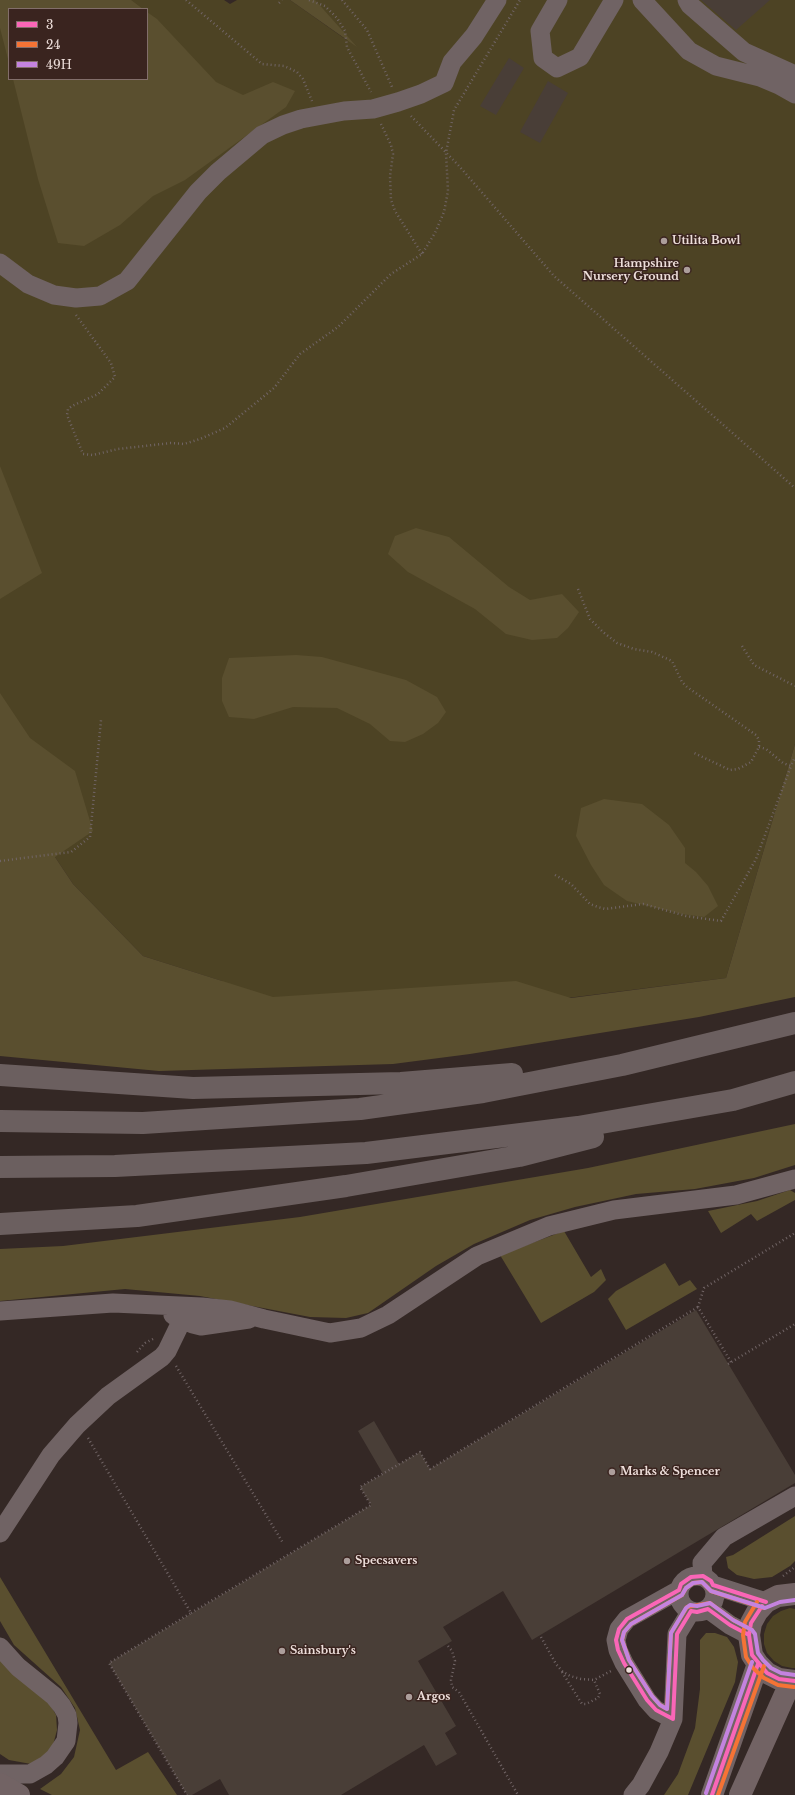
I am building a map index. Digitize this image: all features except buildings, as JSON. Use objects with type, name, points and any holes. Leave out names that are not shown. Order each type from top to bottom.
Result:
[{"type":"highway","points":[[0,1121],[143,1123],[360,1110],[483,1092],[622,1065],[795,1024]]},
{"type":"highway","points":[[0,1074],[193,1088],[401,1083],[622,1065]]},
{"type":"highway","points":[[0,1224],[137,1216],[346,1186],[519,1156],[733,1100],[795,1082]]},
{"type":"highway","points":[[0,1167],[115,1166],[366,1153],[578,1127],[733,1100]]},
{"type":"main road","points":[[740,1795],[793,1681],[779,1679],[767,1673],[758,1664],[752,1656],[749,1636],[754,1617],[766,1602],[790,1589]]},
{"type":"main road","points":[[712,1795],[758,1664]]},
{"type":"main road","points":[[0,1784],[19,1795]]},
{"type":"lane","points":[[0,263],[28,284],[54,296],[76,298],[100,296],[127,281],[180,212],[218,172],[262,135],[283,125],[318,116],[375,108],[421,94],[444,83],[452,62],[474,36],[498,0]]},
{"type":"lane","points":[[558,0],[540,31],[543,58],[557,68],[580,57],[614,0]]},
{"type":"lane","points":[[642,0],[690,51],[716,66],[760,77],[779,84],[795,94]]},
{"type":"lane","points":[[687,0],[690,5],[744,52],[795,75]]},
{"type":"lane","points":[[0,1310],[90,1303],[128,1303],[230,1310],[264,1320],[330,1333],[361,1328],[388,1315],[477,1256],[549,1226],[614,1210],[736,1195],[795,1179]]},
{"type":"lane","points":[[128,1303],[158,1308],[182,1320],[201,1326],[236,1320],[264,1320]]},
{"type":"lane","points":[[0,1533],[41,1467],[77,1426],[108,1396],[157,1361],[167,1351],[182,1320],[195,1309],[202,1307]]},
{"type":"lane","points":[[633,1795],[641,1785],[659,1752],[673,1719],[677,1634],[700,1610],[712,1605],[715,1595],[708,1581],[702,1563],[724,1537],[795,1496]]},
{"type":"lane","points":[[749,1636],[700,1610],[687,1609],[680,1600],[679,1590],[681,1584],[691,1577],[708,1581],[766,1602]]},
{"type":"lane","points":[[673,1719],[656,1710],[647,1700],[624,1663],[618,1650],[616,1640],[618,1629],[627,1619],[637,1612],[679,1590]]},
{"type":"lane","points":[[0,1647],[18,1667],[54,1696],[62,1706],[68,1723],[66,1741],[55,1757],[46,1765],[30,1774],[0,1774]]},
{"type":"path","points":[[186,0],[262,64],[284,66],[297,72],[303,79],[318,116]]},
{"type":"path","points":[[279,3],[282,0]]},
{"type":"path","points":[[309,0],[325,6],[337,18],[346,31],[347,47],[371,91],[375,108],[391,144],[393,154],[389,189],[391,200],[395,211],[422,254]]},
{"type":"path","points":[[63,296],[111,363],[115,377],[98,394],[68,409],[67,415],[80,450],[83,454],[87,456],[118,449],[171,443],[184,444],[225,428],[274,388],[300,354],[338,327],[391,274],[422,254],[435,233],[444,212],[448,191],[446,153],[454,110],[520,0]]},
{"type":"path","points":[[460,167],[554,276],[795,488]]},
{"type":"path","points":[[578,589],[590,619],[603,632],[617,642],[634,649],[652,652],[672,662],[682,682],[687,688],[756,735],[759,740],[759,747],[751,762],[738,770],[730,770],[692,752]]},
{"type":"path","points":[[742,646],[754,665],[795,686]]},
{"type":"path","points":[[0,861],[71,852],[90,836],[101,720]]},
{"type":"path","points":[[759,747],[766,749],[783,763],[791,766]]},
{"type":"path","points":[[555,875],[571,884],[590,904],[598,908],[605,909],[643,904],[686,916],[721,921],[756,859],[795,757]]},
{"type":"path","points":[[187,1795],[109,1663],[371,1505],[360,1487],[420,1452],[430,1469],[698,1307],[704,1288],[795,1233]]},
{"type":"path","points":[[698,1307],[729,1363],[795,1324]]},
{"type":"path","points":[[137,1352],[153,1338],[160,1338],[283,1544]]},
{"type":"path","points":[[77,1426],[86,1435],[191,1613]]},
{"type":"path","points":[[790,1589],[795,1567]]},
{"type":"path","points":[[541,1636],[582,1704],[586,1704],[598,1698],[600,1694],[594,1680]]},
{"type":"path","points":[[448,1646],[455,1661],[451,1680],[452,1687],[459,1692],[518,1795]]},
{"type":"path","points":[[562,1671],[581,1679],[594,1680],[624,1663]]},
{"type":"shaded area","points":[[0,0],[224,0],[230,4],[237,0],[290,0],[348,41],[314,0],[795,0],[795,744],[726,978],[243,1039],[222,981],[143,956],[73,884],[55,857],[0,945]]},
{"type":"shaded area","points":[[0,0],[131,0],[142,8],[8,8],[8,59],[0,28]]},
{"type":"shaded area","points":[[290,0],[315,0],[357,47]]},
{"type":"shaded area","points":[[148,13],[157,19],[216,82],[243,95],[273,82],[295,91],[286,107],[185,180],[153,196],[120,225],[84,246],[58,243],[38,179],[13,80],[148,80]]},
{"type":"shaded area","points":[[0,466],[42,573],[0,599]]},
{"type":"shaded area","points":[[416,528],[449,537],[509,587],[530,600],[562,594],[579,612],[568,628],[557,638],[532,640],[506,634],[475,609],[408,572],[388,554],[395,536]]},
{"type":"shaded area","points":[[296,655],[322,657],[406,680],[437,697],[446,712],[438,723],[423,734],[405,742],[390,741],[370,724],[337,708],[293,707],[254,719],[229,717],[222,701],[222,678],[229,658]]},
{"type":"shaded area","points":[[0,693],[30,738],[75,771],[93,831],[55,857],[73,884],[143,956],[273,997],[516,981],[571,998],[726,978],[795,744],[795,997],[699,1017],[470,1054],[393,1064],[159,1071],[0,1056]]},
{"type":"shaded area","points":[[604,799],[642,804],[669,825],[685,848],[685,863],[696,872],[708,886],[718,906],[704,917],[682,914],[627,901],[604,885],[591,865],[576,836],[581,808]]},
{"type":"shaded area","points":[[795,1124],[795,1165],[754,1178],[695,1189],[636,1194],[575,1207],[530,1220],[474,1244],[436,1266],[368,1313],[346,1318],[310,1317],[200,1296],[125,1289],[0,1301],[0,1249],[63,1246],[300,1217],[588,1168]]},
{"type":"shaded area","points":[[790,1190],[795,1193],[795,1200],[757,1221],[751,1214],[721,1233],[708,1211],[757,1201]]},
{"type":"shaded area","points":[[564,1231],[591,1277],[601,1269],[606,1280],[594,1292],[541,1323],[500,1255]]},
{"type":"shaded area","points":[[665,1263],[679,1286],[690,1280],[697,1289],[626,1330],[608,1299],[616,1291]]},
{"type":"shaded area","points":[[795,1516],[795,1561],[790,1566],[772,1577],[754,1579],[737,1575],[728,1568],[726,1557],[733,1555]]},
{"type":"shaded area","points":[[0,1577],[116,1770],[148,1752],[177,1795],[52,1795],[40,1789],[61,1774],[74,1757],[80,1730],[75,1708],[61,1687],[14,1645],[0,1621]]},
{"type":"shaded area","points":[[790,1608],[795,1609],[795,1668],[782,1666],[774,1661],[767,1653],[764,1644],[764,1634],[767,1624],[773,1616]]},
{"type":"shaded area","points":[[706,1633],[715,1633],[727,1637],[734,1647],[738,1662],[735,1682],[688,1795],[664,1795],[678,1774],[695,1728],[700,1689],[700,1640]]},
{"type":"shaded area","points":[[0,1660],[47,1699],[56,1715],[57,1730],[53,1745],[45,1757],[31,1764],[9,1760],[0,1754]]},
{"type":"transit line","name":"3","points":[[749,1635],[730,1625],[708,1609],[697,1612],[691,1611],[677,1634],[673,1719],[656,1710],[647,1700],[624,1663],[618,1650],[616,1640],[619,1629],[627,1619],[679,1590],[681,1584],[691,1577],[703,1576],[711,1581],[713,1585],[766,1602]]},
{"type":"transit line","name":"24","points":[[752,1630],[733,1620],[710,1603],[687,1607],[671,1633],[667,1709],[660,1705],[652,1696],[629,1660],[622,1640],[624,1632],[631,1624],[682,1595],[686,1588],[693,1583],[702,1582],[711,1591],[764,1608]]},
{"type":"transit line","name":"49H","points":[[795,1600],[780,1602],[765,1608],[711,1591],[702,1582],[693,1583],[686,1588],[682,1595],[631,1624],[624,1632],[622,1640],[629,1660],[652,1696],[660,1705],[667,1709],[671,1633],[686,1608],[690,1605],[697,1606],[710,1603],[733,1620],[752,1630],[755,1634],[758,1653],[763,1660],[771,1668],[781,1673],[795,1675]]},
{"type":"transit line","name":"24","points":[[757,1602],[745,1622],[743,1635],[746,1657],[753,1668],[764,1678],[778,1685],[794,1687]]},
{"type":"transit line","name":"3","points":[[762,1606],[751,1623],[749,1635],[752,1655],[767,1673],[779,1679],[795,1681]]},
{"type":"transit line","name":"49H","points":[[706,1793],[752,1662]]},
{"type":"transit line","name":"3","points":[[712,1795],[758,1664]]},
{"type":"transit line","name":"24","points":[[718,1795],[764,1666]]},
{"type":"place","name":"Utilita Bowl","points":[[664,241]]},
{"type":"place","name":"Hampshire Nursery Ground","points":[[687,270]]},
{"type":"place","name":"Marks & Spencer","points":[[612,1472]]},
{"type":"place","name":"Specsavers","points":[[347,1561]]},
{"type":"place","name":"Sainsbury's","points":[[282,1651]]},
{"type":"place","name":"Argos","points":[[409,1697]]}]
